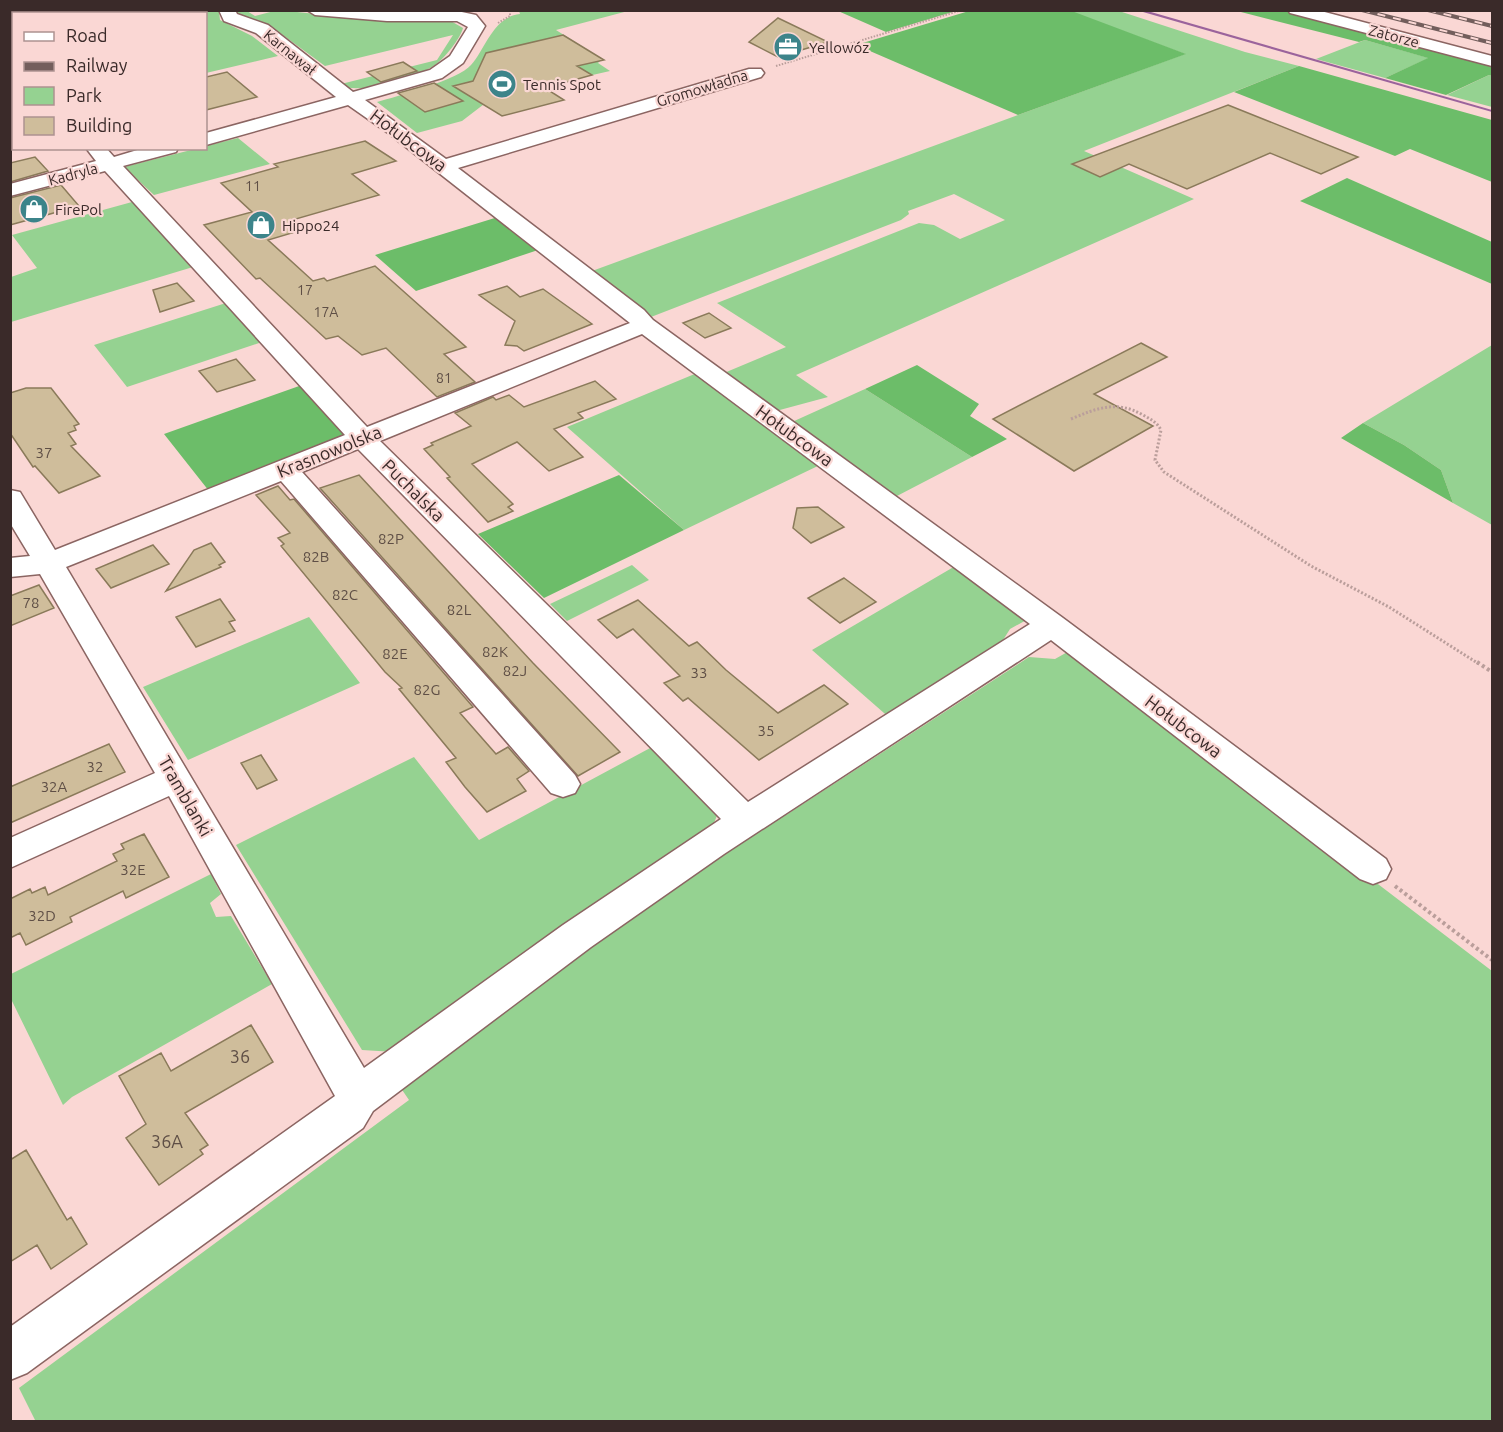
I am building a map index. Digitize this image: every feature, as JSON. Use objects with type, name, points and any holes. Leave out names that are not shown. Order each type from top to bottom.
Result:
[{"type":"street","name":"Karnawał","points":[[227,10],[230,17],[262,29],[337,89],[353,99]]},
{"type":"street","name":"Hołubcowa","points":[[315,10],[387,16],[457,16],[470,19],[477,26],[457,59],[441,72],[353,99]]},
{"type":"street","name":"Zatorze","points":[[1296,10],[1492,61]]},
{"type":"street","name":"Gromowładna","points":[[442,166],[756,73]]},
{"type":"street","name":"Hołubcowa","points":[[353,99],[636,315],[645,325],[1052,625],[1373,869]]},
{"type":"street","points":[[207,139],[353,99]]},
{"type":"street","name":"Kadryla","points":[[10,190],[102,156],[152,150]]},
{"type":"street","name":"Puchalska","points":[[102,156],[363,438],[745,821]]},
{"type":"street","name":"Krasnowolska","points":[[10,568],[50,563],[645,325]]},
{"type":"street","points":[[285,469],[563,784]]},
{"type":"street","name":"Tramblanki","points":[[10,498],[176,778],[357,1097]]},
{"type":"street","points":[[10,1356],[348,1114],[357,1097],[577,936],[745,821],[1052,625]]},
{"type":"street","points":[[10,854],[176,778]]},
{"type":"path","name":"Gromowładna","points":[[756,73],[962,10]]},
{"type":"path","points":[[1071,419],[1097,407],[1123,404],[1136,410],[1158,424],[1161,432],[1155,460],[1164,472],[1311,566],[1389,607],[1492,672]]},
{"type":"path","points":[[1373,869],[1492,960]]},
{"type":"green space","points":[[278,10],[373,20],[449,20],[463,28],[447,53],[425,71],[387,84],[347,88],[337,85],[437,60],[453,35],[325,66],[280,33],[273,34],[236,13],[247,11],[255,16]]},
{"type":"green space","points":[[1069,10],[1186,54],[1018,115],[856,45],[969,11]]},
{"type":"green space","points":[[219,11],[220,20],[252,36],[278,56],[207,73],[207,12],[164,12]]},
{"type":"green space","name":"Tennis Spot","points":[[519,11],[628,11],[556,30],[602,59],[598,63],[610,71],[492,98],[462,121],[417,133],[377,102],[427,87],[464,71],[471,65],[497,27],[511,16],[520,14]]},
{"type":"green space","points":[[838,11],[956,11],[886,32]]},
{"type":"green space","points":[[1069,11],[1119,11],[1245,52],[1299,66],[1084,151],[1194,199],[796,375],[828,397],[776,411],[724,373],[786,347],[717,303],[919,223],[934,225],[960,239],[1005,220],[954,194],[908,211],[909,214],[901,220],[651,317],[592,271],[1185,54]]},
{"type":"green space","points":[[1237,11],[1284,11],[1492,64],[1492,76],[1489,75],[1446,95],[1385,78],[1428,58],[1365,40],[1359,42]]},
{"type":"green space","points":[[1365,40],[1429,58],[1385,78],[1316,59]]},
{"type":"green space","points":[[1299,66],[1492,120],[1492,182],[1410,149],[1395,156],[1234,92]]},
{"type":"green space","points":[[1489,75],[1492,76],[1492,107],[1447,95]]},
{"type":"green space","points":[[238,138],[270,164],[154,195],[124,167],[191,150],[207,150],[207,146]]},
{"type":"green space","points":[[1347,178],[1492,242],[1492,284],[1300,201]]},
{"type":"green space","points":[[132,202],[193,267],[11,322],[11,277],[37,268],[12,235]]},
{"type":"green space","points":[[498,217],[541,249],[416,291],[375,255]]},
{"type":"green space","points":[[226,303],[262,342],[127,387],[94,345]]},
{"type":"green space","points":[[1492,345],[1492,525],[1453,503],[1441,470],[1404,445],[1363,423]]},
{"type":"green space","points":[[917,365],[979,404],[970,416],[1007,439],[972,457],[865,389]]},
{"type":"green space","points":[[697,373],[793,448],[798,447],[822,464],[684,530],[567,427]]},
{"type":"green space","points":[[302,385],[349,436],[209,491],[164,434]]},
{"type":"green space","points":[[865,389],[972,457],[895,497],[792,422]]},
{"type":"green space","points":[[1363,423],[1404,445],[1441,470],[1453,503],[1341,438]]},
{"type":"green space","points":[[619,475],[684,530],[544,598],[478,534]]},
{"type":"green space","points":[[632,565],[649,580],[567,621],[550,604]]},
{"type":"green space","points":[[957,565],[1030,618],[1010,629],[996,651],[892,720],[812,650]]},
{"type":"green space","points":[[309,617],[360,683],[188,760],[143,687]]},
{"type":"green space","points":[[1071,650],[1492,971],[1492,1421],[36,1422],[19,1388],[409,1100],[394,1078],[776,807],[786,815],[1029,657],[1055,659]]},
{"type":"green space","points":[[652,747],[718,813],[712,828],[395,1052],[362,1050],[236,845],[414,757],[479,840]]},
{"type":"green space","points":[[211,874],[221,894],[210,903],[216,917],[231,916],[272,984],[72,1097],[63,1105],[11,999],[11,974]]},
{"type":"building","points":[[778,18],[828,42],[778,57],[749,42]]},
{"type":"building","points":[[563,35],[604,60],[577,66],[592,75],[545,88],[564,100],[502,116],[453,86],[473,81],[486,53]]},
{"type":"building","points":[[403,62],[417,71],[381,82],[367,72]]},
{"type":"building","points":[[227,72],[257,97],[207,110],[207,77]]},
{"type":"building","points":[[434,83],[463,101],[425,112],[398,93]]},
{"type":"building","points":[[1228,105],[1358,157],[1321,174],[1270,153],[1187,189],[1129,164],[1100,177],[1072,164]]},
{"type":"building","points":[[365,141],[396,161],[352,174],[379,195],[292,220],[302,230],[268,240],[313,281],[324,278],[327,281],[375,266],[466,347],[444,354],[475,382],[437,397],[386,348],[362,355],[338,336],[326,339],[260,278],[256,279],[204,225],[252,212],[221,183],[278,167],[274,164]]},
{"type":"building","points":[[35,157],[48,171],[10,182],[10,163]]},
{"type":"building","points":[[61,185],[79,206],[10,225],[10,198]]},
{"type":"building","points":[[177,283],[194,301],[160,312],[153,290]]},
{"type":"building","points":[[507,286],[520,297],[543,289],[592,324],[524,351],[517,346],[505,345],[515,321],[479,295]]},
{"type":"building","points":[[709,313],[731,328],[705,338],[683,323]]},
{"type":"building","points":[[1141,343],[1167,357],[1094,394],[1153,426],[1074,471],[993,419]]},
{"type":"building","points":[[236,359],[255,380],[217,392],[199,371]]},
{"type":"building","points":[[595,381],[616,399],[578,413],[583,418],[554,429],[583,457],[549,471],[517,442],[472,464],[513,504],[508,507],[513,511],[488,522],[447,478],[450,477],[424,449],[433,445],[431,443],[471,426],[455,413],[493,397],[496,400],[509,395],[524,407]]},
{"type":"building","points":[[26,388],[51,388],[79,424],[74,426],[76,430],[68,433],[76,444],[71,446],[100,476],[59,493],[35,466],[33,467],[10,433],[10,393]]},
{"type":"building","points":[[359,475],[533,663],[620,752],[578,776],[320,488]]},
{"type":"building","points":[[278,486],[290,500],[294,499],[473,707],[460,713],[496,754],[508,747],[529,771],[517,779],[526,791],[487,812],[465,787],[446,762],[456,758],[399,689],[402,688],[385,672],[281,546],[284,544],[278,538],[290,533],[256,495]]},
{"type":"building","points":[[818,507],[844,527],[811,543],[793,528],[797,508]]},
{"type":"building","points":[[211,543],[225,562],[219,565],[221,567],[166,591],[194,550]]},
{"type":"building","points":[[153,545],[169,564],[111,588],[96,569]]},
{"type":"building","points":[[844,578],[876,602],[840,623],[808,598]]},
{"type":"building","points":[[39,585],[54,608],[10,626],[10,596]]},
{"type":"building","points":[[220,599],[235,620],[229,622],[235,631],[196,647],[176,617]]},
{"type":"building","points":[[638,600],[689,646],[697,642],[726,670],[778,713],[824,685],[848,704],[759,760],[688,698],[683,701],[664,683],[680,676],[633,629],[617,638],[598,620]]},
{"type":"building","points":[[109,744],[125,772],[10,823],[10,787]]},
{"type":"building","points":[[261,755],[277,780],[257,789],[241,763]]},
{"type":"building","points":[[144,834],[169,877],[126,898],[123,891],[70,917],[72,922],[26,945],[20,933],[10,938],[10,899],[30,889],[32,893],[45,887],[48,895],[117,861],[113,854],[124,849],[121,844]]},
{"type":"building","points":[[251,1025],[273,1062],[185,1113],[208,1145],[200,1150],[203,1154],[159,1185],[126,1138],[146,1124],[119,1076],[161,1053],[171,1071]]},
{"type":"building","points":[[26,1150],[67,1220],[71,1217],[87,1244],[51,1269],[37,1245],[10,1262],[10,1160]]},
{"type":"waterway","points":[[1138,10],[1492,111]]},
{"type":"railway","points":[[1362,10],[1492,43]]},
{"type":"railway","points":[[1428,10],[1492,26]]},
{"type":"place","name":"Yellowóz","points":[[788,47]]},
{"type":"place","name":"Tennis Spot","points":[[502,84]]},
{"type":"place","name":"FirePol","points":[[34,209]]},
{"type":"place","name":"Hippo24","points":[[261,225]]}]
